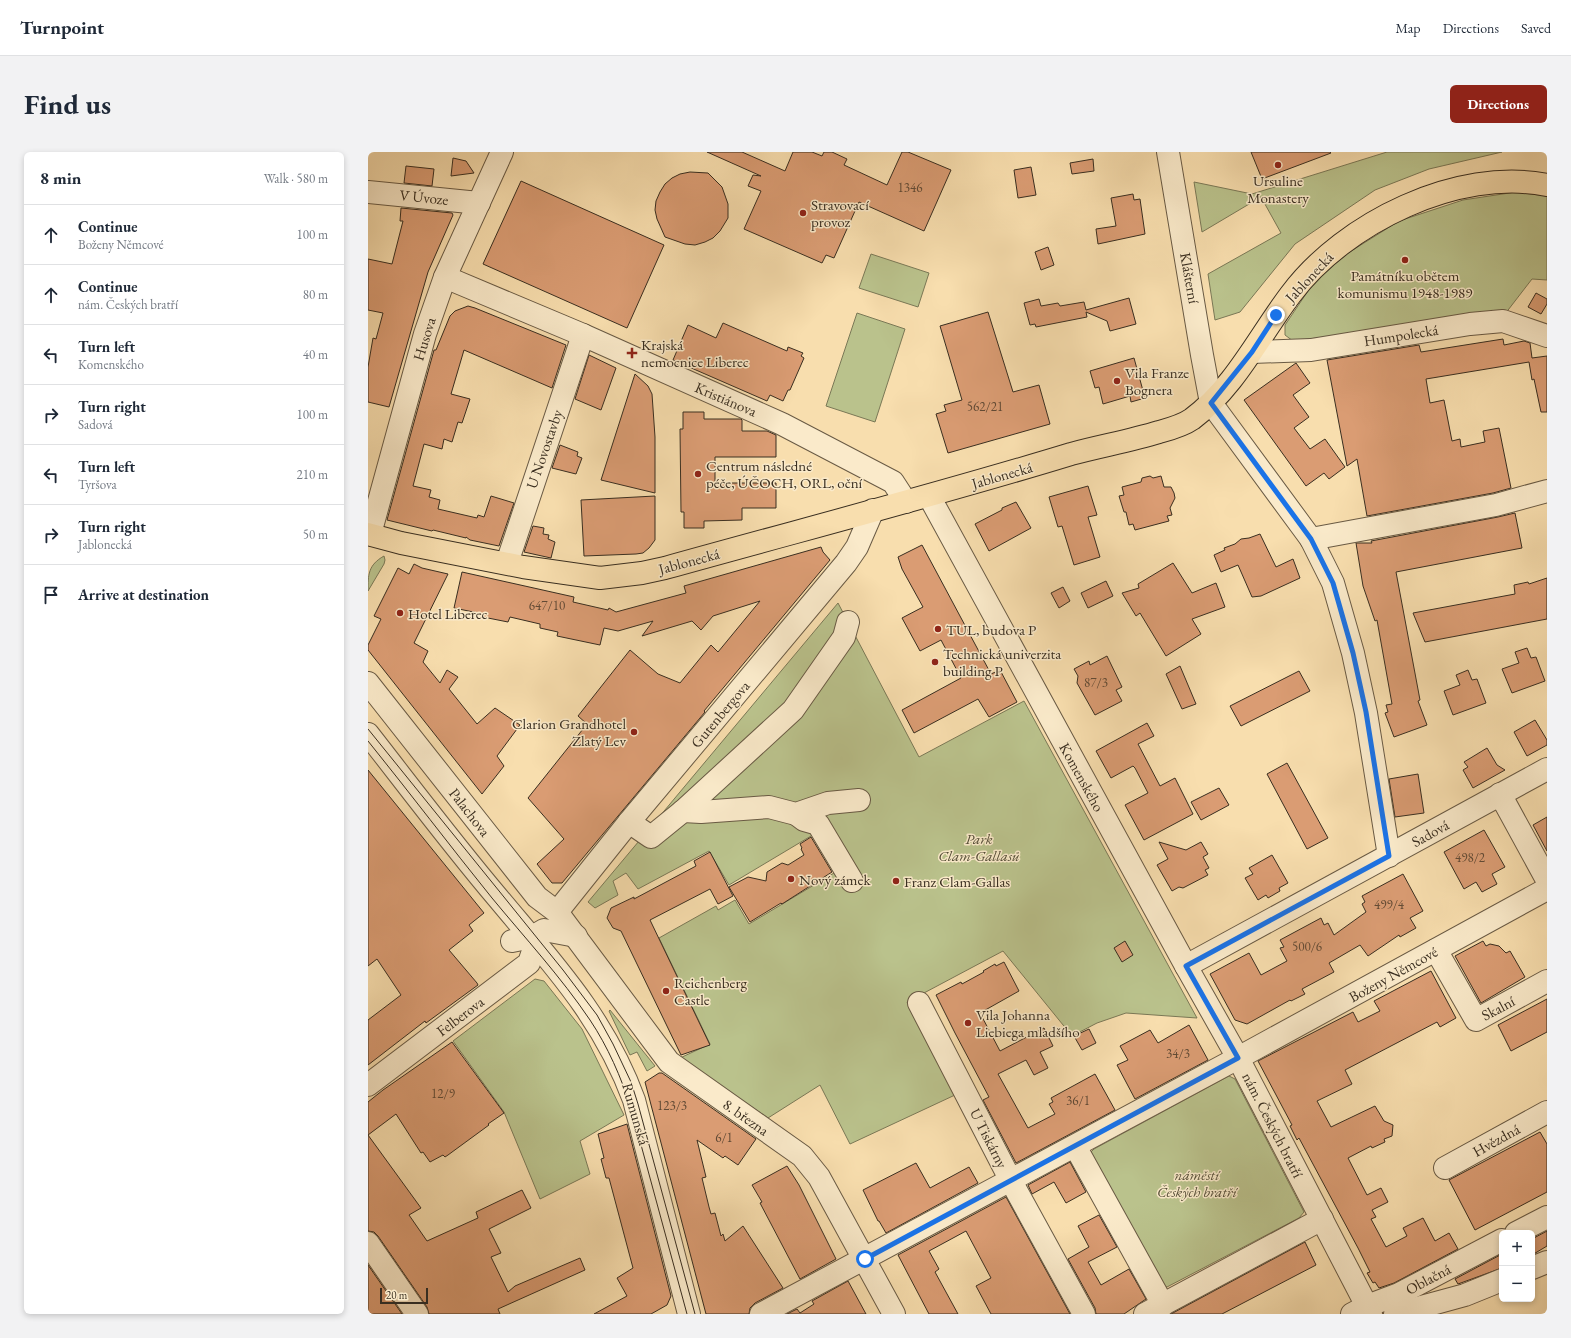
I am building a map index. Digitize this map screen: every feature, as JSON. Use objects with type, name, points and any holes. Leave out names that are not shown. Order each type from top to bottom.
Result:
[{"type":"main road","name":"Jablonecká","points":[[368,535],[401,544],[600,578],[642,573],[995,478],[1072,454],[1171,428],[1189,421],[1211,403],[1252,352],[1280,309],[1304,278],[1346,240],[1375,222],[1414,203],[1456,188],[1478,184],[1515,181],[1547,186]]},
{"type":"street","name":"Husova","points":[[368,535],[424,334],[445,277],[502,152]]},
{"type":"street","name":"Klášterní","points":[[1168,152],[1211,403]]},
{"type":"street","name":"V Úvoze","points":[[368,192],[479,203]]},
{"type":"street","name":"Kristiánova","points":[[445,277],[583,335],[782,424],[893,482],[906,502]]},
{"type":"street","name":"Humpolecká","points":[[1252,352],[1311,350],[1470,324],[1503,321],[1547,336]]},
{"type":"street","name":"U Novostavby","points":[[507,563],[583,335]]},
{"type":"street","points":[[1211,403],[1311,539],[1333,583],[1353,653],[1366,712],[1389,856]]},
{"type":"street","points":[[1311,539],[1496,505],[1547,491]]},
{"type":"street","name":"Komenského","points":[[929,496],[1186,966],[1238,1058]]},
{"type":"street","name":"Gutenbergova","points":[[557,912],[601,856],[846,563],[857,547],[872,510]]},
{"type":"street","points":[[630,822],[651,837],[683,811],[793,710],[844,637],[848,622]]},
{"type":"street","name":"Palachova","points":[[368,683],[537,897],[557,912],[576,936]]},
{"type":"street","name":"Palachova","points":[[368,734],[529,936]]},
{"type":"street","name":"Sadová","points":[[1186,966],[1547,769]]},
{"type":"street","points":[[1500,794],[1547,880]]},
{"type":"street","points":[[796,814],[828,803],[859,800]]},
{"type":"street","points":[[683,811],[701,812],[769,807],[796,814],[804,820],[818,824],[852,881]]},
{"type":"street","name":"Boženy Němcové","points":[[1238,1058],[1547,889]]},
{"type":"street","name":"Felberova","points":[[368,1084],[530,963],[534,948],[529,936],[548,922],[546,905],[537,897]]},
{"type":"street","points":[[529,936],[576,936]]},
{"type":"street","name":"Rumunská","points":[[529,936],[560,972],[593,1017],[624,1073],[634,1100],[689,1314]]},
{"type":"street","name":"8. března","points":[[576,936],[669,1062],[802,1156],[819,1177],[894,1314]]},
{"type":"street","name":"Skalní","points":[[1436,950],[1476,1020],[1547,981]]},
{"type":"street","name":"U Tiskárny","points":[[919,1003],[1011,1180],[1084,1314]]},
{"type":"street","name":"nám. Českých bratří","points":[[1074,1146],[1238,1058],[1322,1219],[1364,1311]]},
{"type":"street","name":"Hvězdná","points":[[1445,1168],[1547,1112]]},
{"type":"street","points":[[761,1314],[1074,1146],[1154,1309],[1322,1219]]},
{"type":"street","points":[[1522,1230],[1547,1217]]},
{"type":"street","name":"Oblačná","points":[[1364,1311],[1499,1242]]},
{"type":"street","points":[[368,1243],[417,1314]]},
{"type":"street","points":[[1535,1267],[1547,1262]]},
{"type":"street","points":[[1395,1314],[1465,1295],[1499,1281]]},
{"type":"green space","points":[[1387,152],[1502,152],[1429,169],[1375,190],[1295,244],[1240,312],[1215,320],[1208,274],[1281,233],[1261,197],[1202,232],[1194,182],[1252,194]]},
{"type":"green space","points":[[1516,192],[1547,196],[1547,280],[1532,279],[1505,314],[1293,341],[1285,335],[1285,325],[1310,288],[1332,263],[1399,221],[1463,200]]},
{"type":"green space","points":[[871,254],[929,273],[918,307],[859,288]]},
{"type":"green space","points":[[857,313],[905,329],[875,422],[826,406]]},
{"type":"green space","points":[[384,556],[384,564],[368,591],[370,571],[375,563]]},
{"type":"green space","name":"Park Clam-Gallasů","points":[[838,603],[919,757],[1024,701],[1197,1018],[1126,1013],[1097,1023],[1072,1036],[1003,951],[907,1002],[955,1095],[850,1144],[820,1085],[768,1118],[680,1058],[710,1044],[659,938],[716,906],[718,910],[735,900],[749,924],[839,870],[816,833],[729,885],[709,851],[638,889],[626,873],[613,881],[618,895],[595,908],[588,902]]},
{"type":"green space","points":[[535,979],[544,981],[582,1029],[624,1115],[580,1141],[590,1174],[540,1199],[504,1112],[453,1041]]},
{"type":"green space","points":[[610,1010],[655,1066],[647,1071],[637,1052],[630,1055],[609,1011]]},
{"type":"green space","name":"náměstí Českých bratří","points":[[1229,1076],[1235,1079],[1304,1212],[1299,1218],[1167,1287],[1156,1282],[1090,1153],[1094,1149]]},
{"type":"building","name":"Stravovací provoz","points":[[707,152],[742,152],[785,171],[793,152],[812,152],[822,156],[824,152],[832,152],[847,159],[844,165],[887,185],[902,152],[908,152],[951,170],[924,231],[859,202],[834,258],[826,255],[822,263],[744,229],[761,191],[748,186],[753,175],[761,176]]},
{"type":"building","name":"Ursuline Monastery","points":[[1251,152],[1330,152],[1331,153],[1262,179]]},
{"type":"building","points":[[453,158],[466,161],[474,173],[451,176]]},
{"type":"building","points":[[1093,159],[1094,171],[1072,174],[1070,163]]},
{"type":"building","points":[[406,166],[434,169],[432,186],[404,183]]},
{"type":"building","points":[[1031,167],[1036,195],[1018,198],[1014,170]]},
{"type":"building","points":[[690,172],[708,173],[722,187],[728,204],[728,218],[720,231],[713,238],[695,245],[685,244],[665,237],[657,219],[655,210],[656,201],[665,184],[680,174]]},
{"type":"building","points":[[521,181],[664,245],[627,328],[483,264]]},
{"type":"building","points":[[1133,194],[1134,200],[1140,199],[1145,234],[1098,244],[1096,229],[1116,226],[1111,198]]},
{"type":"building","points":[[401,208],[452,213],[453,215],[428,272],[389,407],[368,402],[368,367],[373,338],[376,339],[383,313],[368,310],[368,259],[392,264],[403,221],[400,221]]},
{"type":"building","points":[[1048,247],[1054,265],[1041,270],[1035,252]]},
{"type":"building","points":[[1536,293],[1547,299],[1547,304],[1541,314],[1528,307]]},
{"type":"building","points":[[1129,298],[1136,324],[1110,331],[1107,321],[1086,312],[1087,317],[1036,327],[1035,324],[1030,325],[1024,303],[1039,299],[1041,306],[1058,303],[1060,306],[1084,302],[1086,310]]},
{"type":"building","points":[[468,306],[566,345],[552,388],[464,350],[451,394],[470,399],[462,423],[458,422],[452,442],[444,439],[442,449],[424,444],[413,486],[431,490],[429,497],[440,500],[438,509],[477,518],[478,515],[484,517],[491,496],[514,503],[499,546],[470,540],[466,537],[432,531],[387,520],[434,350],[436,350],[450,316],[455,311]]},
{"type":"building","points":[[988,312],[1013,392],[1039,385],[1050,424],[948,453],[936,414],[946,411],[944,405],[962,400],[940,326]]},
{"type":"building","points":[[723,323],[787,351],[788,347],[803,353],[801,356],[804,358],[790,390],[788,390],[783,401],[770,395],[767,401],[673,360],[688,325],[716,338]]},
{"type":"building","points":[[1503,339],[1504,345],[1524,341],[1530,343],[1532,358],[1547,356],[1547,412],[1541,412],[1534,379],[1532,380],[1529,362],[1426,379],[1430,403],[1444,400],[1452,441],[1460,439],[1461,447],[1485,442],[1483,431],[1499,428],[1511,488],[1493,493],[1367,516],[1357,459],[1347,466],[1327,360],[1419,345],[1421,352]]},
{"type":"building","points":[[589,355],[616,368],[601,410],[575,399]]},
{"type":"building","name":"Vila Franze Bognera","points":[[1134,358],[1145,398],[1131,402],[1130,396],[1103,404],[1099,387],[1095,388],[1090,371]]},
{"type":"building","points":[[1296,363],[1310,383],[1293,395],[1309,417],[1294,428],[1310,449],[1325,439],[1345,467],[1329,479],[1324,473],[1306,486],[1244,400]]},
{"type":"building","points":[[635,374],[648,386],[652,394],[655,437],[655,493],[601,480]]},
{"type":"building","name":"Centrum následné péče, ÚČOCH, ORL, oční","points":[[683,412],[704,412],[704,419],[741,419],[742,431],[767,431],[776,435],[776,457],[715,457],[715,483],[776,483],[776,508],[742,508],[742,520],[704,521],[704,528],[684,528],[684,512],[681,512],[680,429],[683,429]]},
{"type":"building","points":[[560,445],[578,452],[577,456],[582,458],[576,474],[552,468]]},
{"type":"building","points":[[1150,476],[1153,478],[1161,476],[1164,487],[1171,487],[1175,498],[1170,508],[1172,515],[1167,516],[1169,521],[1135,530],[1133,524],[1129,525],[1126,512],[1124,512],[1119,496],[1124,495],[1122,487],[1141,482],[1142,478]]},
{"type":"building","points":[[1088,486],[1097,515],[1088,517],[1100,557],[1074,565],[1062,526],[1058,527],[1049,497]]},
{"type":"building","points":[[655,496],[655,540],[649,548],[643,553],[636,554],[584,556],[581,500]]},
{"type":"building","points":[[1016,502],[1031,528],[989,551],[975,524],[1002,510],[1002,508]]},
{"type":"building","points":[[1515,513],[1522,548],[1396,572],[1420,700],[1418,701],[1427,725],[1394,737],[1385,713],[1388,712],[1386,705],[1392,704],[1377,620],[1375,621],[1363,586],[1356,543],[1372,543],[1371,541]]},
{"type":"building","points":[[533,526],[544,528],[543,534],[549,535],[548,539],[555,542],[551,558],[524,552]]},
{"type":"building","points":[[1260,534],[1276,567],[1293,559],[1300,578],[1261,596],[1252,597],[1238,565],[1221,572],[1214,555],[1225,550],[1224,548],[1235,544],[1241,539]]},
{"type":"building","name":"TUL, budova P","points":[[922,545],[991,674],[1000,670],[1017,702],[989,717],[978,699],[914,733],[902,710],[961,678],[941,640],[920,651],[902,618],[923,607],[902,569],[898,557]]},
{"type":"building","points":[[821,547],[823,552],[830,560],[562,883],[552,883],[537,864],[564,839],[528,798],[587,724],[578,716],[630,650],[658,674],[680,683],[711,645],[718,652],[760,601],[713,616],[701,630],[692,621],[642,636],[653,621],[618,631],[604,628],[600,645],[557,636],[558,632],[540,628],[540,624],[510,617],[508,622],[483,617],[483,614],[454,608],[462,572],[574,597],[573,602],[608,610],[609,608],[616,612],[686,593],[684,586]]},
{"type":"building","points":[[1173,563],[1192,593],[1216,583],[1225,607],[1192,619],[1201,634],[1166,656],[1140,613],[1136,616],[1122,593],[1139,588],[1138,584]]},
{"type":"building","points":[[414,564],[422,568],[448,574],[414,643],[428,651],[423,662],[440,683],[447,670],[458,677],[449,689],[477,724],[495,708],[520,725],[497,756],[504,766],[482,794],[368,650],[368,645],[381,619],[374,616],[398,568],[409,574]]},
{"type":"building","points":[[1547,578],[1547,619],[1425,642],[1413,613],[1515,594],[1514,585],[1528,582],[1529,584]]},
{"type":"building","points":[[1106,581],[1113,596],[1088,608],[1081,593]]},
{"type":"building","points":[[1063,587],[1070,601],[1059,608],[1051,593]]},
{"type":"building","points":[[1527,648],[1531,658],[1536,657],[1545,681],[1512,693],[1502,669],[1519,663],[1515,652]]},
{"type":"building","points":[[1107,656],[1122,687],[1116,690],[1122,701],[1095,715],[1077,683],[1078,676],[1074,669],[1089,661],[1090,665]]},
{"type":"building","points":[[1180,666],[1196,704],[1182,709],[1166,674]]},
{"type":"building","points":[[1468,670],[1472,680],[1477,679],[1486,703],[1453,715],[1444,691],[1460,685],[1456,675]]},
{"type":"building","points":[[1299,671],[1310,691],[1241,726],[1230,706]]},
{"type":"building","points":[[1535,720],[1547,740],[1547,745],[1527,756],[1514,732]]},
{"type":"building","points":[[1147,723],[1154,736],[1138,744],[1160,786],[1175,778],[1193,814],[1144,840],[1125,805],[1148,793],[1135,768],[1133,766],[1111,778],[1096,751]]},
{"type":"building","points":[[1487,748],[1497,765],[1505,770],[1473,788],[1463,770],[1468,767],[1464,762]]},
{"type":"building","points":[[1287,763],[1328,838],[1307,849],[1267,774]]},
{"type":"building","points":[[368,770],[484,913],[469,925],[473,931],[449,950],[478,985],[426,1023],[425,1021],[368,1065],[368,1020],[401,995],[377,959],[368,966]]},
{"type":"building","points":[[1418,774],[1424,813],[1395,817],[1389,779]]},
{"type":"building","points":[[1219,788],[1229,805],[1201,820],[1191,802]]},
{"type":"building","points":[[1547,817],[1547,851],[1533,825]]},
{"type":"building","points":[[1484,830],[1505,867],[1492,874],[1497,884],[1482,892],[1476,882],[1464,889],[1444,852]]},
{"type":"building","name":"Nový zámek","points":[[811,837],[832,872],[782,904],[781,903],[750,922],[729,887],[748,877],[766,881],[767,872],[782,863],[788,865],[804,855],[800,844]]},
{"type":"building","points":[[1159,842],[1186,850],[1201,842],[1208,854],[1203,857],[1209,868],[1205,870],[1208,875],[1183,888],[1179,887],[1172,891],[1157,865],[1168,859]]},
{"type":"building","name":"Reichenberg Castle","points":[[710,852],[733,896],[718,904],[710,889],[650,920],[710,1045],[681,1055],[621,931],[613,928],[607,918],[611,908],[634,897],[634,899],[696,866],[694,861]]},
{"type":"building","points":[[1272,855],[1288,883],[1279,888],[1280,891],[1268,898],[1266,895],[1258,900],[1245,878],[1253,874],[1249,868]]},
{"type":"building","points":[[1403,874],[1423,911],[1410,918],[1416,928],[1400,937],[1399,935],[1368,956],[1360,945],[1329,963],[1334,972],[1302,989],[1305,994],[1291,1001],[1290,1000],[1247,1024],[1235,1020],[1210,974],[1249,953],[1261,975],[1287,961],[1280,948],[1284,947],[1280,940],[1321,918],[1324,925],[1328,923],[1334,935],[1366,912],[1362,904],[1365,902],[1362,896]]},
{"type":"building","points":[[1125,941],[1133,955],[1122,962],[1114,948]]},
{"type":"building","points":[[1483,941],[1486,946],[1490,944],[1499,946],[1506,953],[1510,951],[1525,977],[1481,1003],[1455,956]]},
{"type":"building","points":[[1004,962],[1019,991],[980,1013],[1000,1051],[1044,1028],[1053,1046],[1040,1052],[1048,1068],[1034,1075],[1026,1060],[998,1074],[1028,1128],[1055,1114],[1049,1104],[1053,1102],[1051,1098],[1095,1074],[1115,1110],[1016,1163],[983,1100],[989,1097],[936,995],[961,982],[962,984],[995,964],[996,966]]},
{"type":"building","points":[[1431,971],[1456,1018],[1440,1027],[1437,1022],[1345,1070],[1352,1084],[1317,1101],[1331,1127],[1375,1106],[1384,1121],[1393,1125],[1392,1136],[1384,1139],[1385,1142],[1372,1148],[1371,1146],[1348,1158],[1367,1195],[1381,1188],[1388,1202],[1372,1210],[1376,1217],[1371,1219],[1386,1247],[1407,1236],[1403,1228],[1423,1218],[1435,1241],[1449,1233],[1458,1249],[1394,1283],[1379,1288],[1375,1282],[1373,1283],[1367,1273],[1370,1272],[1358,1248],[1299,1138],[1297,1140],[1290,1126],[1292,1125],[1258,1061],[1353,1012],[1358,1022],[1380,1011],[1374,1001]]},
{"type":"building","points":[[1547,999],[1547,1032],[1511,1051],[1498,1025]]},
{"type":"building","points":[[1189,1025],[1208,1060],[1135,1099],[1117,1065],[1128,1060],[1120,1046],[1150,1030],[1158,1043]]},
{"type":"building","points":[[1089,1029],[1096,1043],[1082,1050],[1074,1036]]},
{"type":"building","points":[[452,1042],[504,1113],[445,1157],[443,1155],[430,1162],[423,1152],[421,1153],[396,1114],[368,1135],[368,1102]]},
{"type":"building","points":[[659,1073],[662,1073],[756,1139],[738,1165],[725,1156],[723,1158],[697,1140],[706,1177],[702,1178],[709,1207],[711,1214],[715,1213],[721,1236],[723,1234],[725,1241],[743,1226],[783,1288],[755,1303],[750,1308],[749,1314],[706,1314],[645,1082]]},
{"type":"building","points":[[627,1124],[671,1296],[667,1305],[651,1314],[594,1314],[627,1296],[617,1278],[633,1268],[609,1178],[606,1178],[601,1159],[604,1158],[598,1134]]},
{"type":"building","points":[[1540,1132],[1547,1144],[1547,1192],[1475,1230],[1449,1180]]},
{"type":"building","points":[[368,1135],[421,1208],[409,1215],[427,1241],[478,1218],[476,1212],[522,1190],[531,1208],[489,1229],[501,1253],[491,1257],[508,1292],[515,1286],[580,1258],[585,1270],[498,1309],[500,1314],[429,1314],[427,1307],[378,1236],[374,1232],[368,1231]]},
{"type":"building","points":[[1070,1162],[1086,1192],[1066,1203],[1054,1182],[1032,1194],[1028,1185]]},
{"type":"building","points":[[916,1163],[930,1188],[969,1167],[978,1183],[886,1233],[878,1221],[863,1190]]},
{"type":"building","points":[[787,1166],[799,1185],[836,1259],[800,1279],[752,1185]]},
{"type":"building","points":[[1006,1197],[1070,1314],[991,1314],[976,1286],[991,1278],[966,1231],[929,1251],[939,1269],[935,1272],[958,1314],[929,1314],[898,1255]]},
{"type":"building","points":[[1099,1215],[1117,1247],[1088,1262],[1101,1285],[1129,1269],[1146,1299],[1124,1314],[1096,1314],[1095,1308],[1068,1259],[1089,1247],[1078,1226]]},
{"type":"building","points":[[1547,1231],[1547,1246],[1535,1253],[1535,1237]]},
{"type":"building","points":[[1305,1242],[1316,1265],[1222,1314],[1171,1314]]},
{"type":"building","points":[[1499,1256],[1499,1269],[1458,1284],[1455,1279]]},
{"type":"building","points":[[368,1265],[402,1314],[368,1314]]},
{"type":"building","points":[[848,1281],[866,1314],[787,1314],[797,1309],[800,1313],[814,1304],[812,1301]]},
{"type":"tram line","points":[[368,729],[563,970],[597,1015],[631,1082],[695,1314]]},
{"type":"tram line","points":[[368,741],[492,898],[567,988],[603,1041],[623,1085],[631,1108],[687,1314]]},
{"type":"place","name":"Ursuline Monastery","points":[[1278,165]]},
{"type":"place","name":"Stravovací provoz","points":[[803,213]]},
{"type":"place","name":"Památníku obětem komunismu 1948-1989","points":[[1405,260]]},
{"type":"place","name":"Krajská nemocnice Liberec","points":[[632,353]]},
{"type":"place","name":"Vila Franze Bognera","points":[[1117,381]]},
{"type":"place","name":"Centrum následné péče, ÚČOCH, ORL, oční","points":[[698,474]]},
{"type":"place","name":"Hotel Liberec","points":[[400,613]]},
{"type":"place","name":"TUL, budova P","points":[[938,629]]},
{"type":"place","name":"Technická univerzita building P","points":[[935,662]]},
{"type":"place","name":"Clarion Grandhotel Zlatý Lev","points":[[634,732]]},
{"type":"place","name":"Nový zámek","points":[[791,879]]},
{"type":"place","name":"Franz Clam-Gallas","points":[[896,881]]},
{"type":"place","name":"Reichenberg Castle","points":[[666,991]]},
{"type":"place","name":"Vila Johanna Liebiega mladšího","points":[[968,1023]]},
{"type":"route","points":[[865,1259],[1238,1058],[1186,966],[1389,856],[1366,712],[1353,653],[1333,583],[1311,539],[1211,403],[1252,352],[1276,315]]}]
